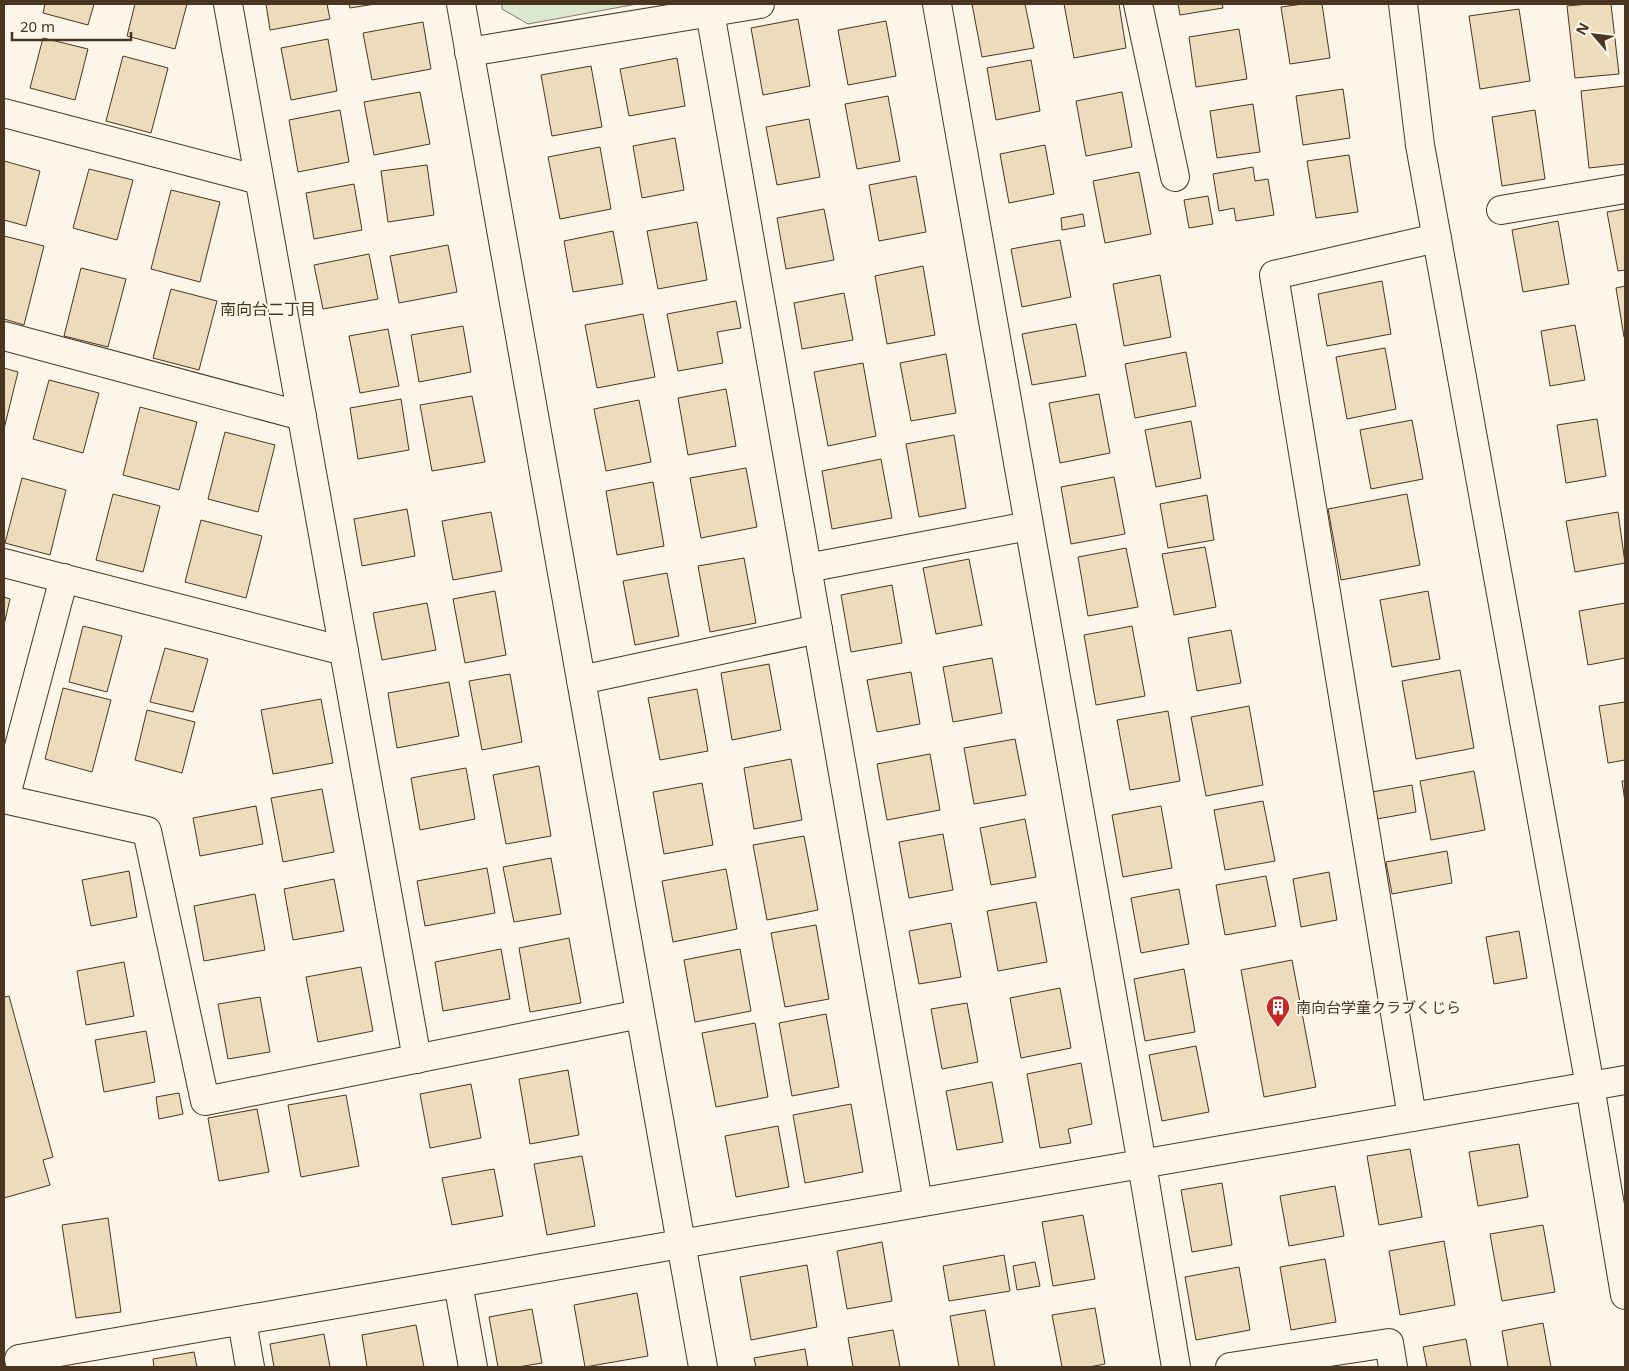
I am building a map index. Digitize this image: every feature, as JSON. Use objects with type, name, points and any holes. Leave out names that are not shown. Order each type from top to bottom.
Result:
[{"type":"street","points":[[228,4],[417,1059]]},
{"type":"street","points":[[461,4],[703,1367]]},
{"type":"street","points":[[469,52],[760,4]]},
{"type":"street","points":[[937,4],[1142,1164],[1176,1367]]},
{"type":"street","points":[[1138,4],[1176,177]]},
{"type":"street","points":[[1403,4],[1420,145],[1590,1086],[1625,1295]]},
{"type":"street","points":[[710,12],[918,1202]]},
{"type":"street","points":[[4,113],[259,180]]},
{"type":"street","points":[[1501,210],[1625,189]]},
{"type":"street","points":[[1412,1117],[1274,275],[1437,238]]},
{"type":"street","points":[[4,336],[302,416]]},
{"type":"street","points":[[807,568],[1029,526]]},
{"type":"street","points":[[4,562],[344,651]]},
{"type":"street","points":[[64,578],[5,799],[146,831],[205,1101],[640,1014]]},
{"type":"street","points":[[581,680],[818,628]]},
{"type":"street","points":[[21,1367],[20,1359],[1625,1080]]},
{"type":"street","points":[[458,1283],[473,1367]]},
{"type":"street","points":[[242,1321],[250,1367]]},
{"type":"street","points":[[1230,1367],[1389,1343],[1393,1367]]},
{"type":"green space","points":[[502,4],[637,4],[528,24],[502,9]]},
{"type":"building","points":[[45,4],[94,4],[88,25],[43,13]]},
{"type":"building","points":[[135,4],[187,4],[175,49],[127,36]]},
{"type":"building","points":[[266,4],[327,4],[330,19],[270,30]]},
{"type":"building","points":[[349,4],[375,4],[350,8]]},
{"type":"building","points":[[972,4],[1025,4],[1034,48],[982,57]]},
{"type":"building","points":[[1064,4],[1119,4],[1126,48],[1074,58]]},
{"type":"building","points":[[1178,4],[1222,4],[1223,8],[1180,15]]},
{"type":"building","points":[[1322,4],[1330,58],[1290,64],[1281,7]]},
{"type":"building","points":[[1611,4],[1619,74],[1575,78],[1567,6]]},
{"type":"building","points":[[1519,9],[1530,81],[1480,89],[1469,16]]},
{"type":"building","points":[[798,19],[810,86],[763,95],[751,28]]},
{"type":"building","points":[[886,21],[896,76],[848,85],[838,30]]},
{"type":"building","points":[[423,22],[431,69],[372,80],[363,33]]},
{"type":"building","points":[[1239,29],[1247,79],[1196,87],[1189,37]]},
{"type":"building","points":[[43,38],[88,49],[75,100],[30,88]]},
{"type":"building","points":[[328,39],[337,91],[291,100],[281,48]]},
{"type":"building","points":[[123,56],[168,68],[151,133],[106,121]]},
{"type":"building","points":[[677,58],[685,106],[629,116],[620,69]]},
{"type":"building","points":[[1031,60],[1040,111],[996,120],[987,68]]},
{"type":"building","points":[[591,66],[602,127],[552,136],[541,75]]},
{"type":"building","points":[[1625,86],[1625,164],[1589,168],[1581,91]]},
{"type":"building","points":[[1343,89],[1350,138],[1303,145],[1296,96]]},
{"type":"building","points":[[420,92],[430,144],[374,155],[364,102]]},
{"type":"building","points":[[1122,92],[1132,147],[1086,156],[1076,101]]},
{"type":"building","points":[[888,96],[900,161],[857,169],[845,104]]},
{"type":"building","points":[[1253,104],[1260,152],[1217,158],[1210,111]]},
{"type":"building","points":[[340,110],[349,162],[298,172],[289,120]]},
{"type":"building","points":[[1535,110],[1545,179],[1502,186],[1492,117]]},
{"type":"building","points":[[809,119],[820,177],[777,185],[766,127]]},
{"type":"building","points":[[675,138],[684,190],[642,198],[633,146]]},
{"type":"building","points":[[1045,145],[1054,194],[1009,203],[1000,154]]},
{"type":"building","points":[[600,147],[611,209],[560,219],[548,157]]},
{"type":"building","points":[[1349,155],[1358,212],[1316,218],[1307,161]]},
{"type":"building","points":[[4,161],[40,171],[26,226],[4,220]]},
{"type":"building","points":[[427,165],[434,215],[388,222],[381,171]]},
{"type":"building","points":[[1253,167],[1255,181],[1268,179],[1274,215],[1236,221],[1234,208],[1219,211],[1213,174]]},
{"type":"building","points":[[89,169],[133,180],[117,240],[73,228]]},
{"type":"building","points":[[1139,172],[1151,234],[1105,243],[1093,181]]},
{"type":"building","points":[[916,176],[926,232],[879,241],[869,185]]},
{"type":"building","points":[[354,184],[362,230],[314,239],[306,193]]},
{"type":"building","points":[[171,190],[220,202],[200,282],[151,269]]},
{"type":"building","points":[[1208,196],[1213,224],[1189,228],[1184,200]]},
{"type":"building","points":[[824,209],[834,260],[786,269],[777,218]]},
{"type":"building","points":[[1625,209],[1625,270],[1618,271],[1607,212]]},
{"type":"building","points":[[1083,214],[1085,226],[1062,230],[1061,218]]},
{"type":"building","points":[[1558,221],[1569,284],[1523,292],[1512,230]]},
{"type":"building","points":[[697,222],[707,280],[658,289],[647,231]]},
{"type":"building","points":[[613,231],[623,284],[573,292],[564,241]]},
{"type":"building","points":[[4,236],[44,246],[24,325],[4,319]]},
{"type":"building","points":[[1060,240],[1071,297],[1022,307],[1011,249]]},
{"type":"building","points":[[448,245],[457,292],[399,303],[390,256]]},
{"type":"building","points":[[369,254],[378,299],[323,309],[314,265]]},
{"type":"building","points":[[923,266],[935,335],[887,344],[875,276]]},
{"type":"building","points":[[81,268],[126,279],[108,347],[64,336]]},
{"type":"building","points":[[1160,275],[1171,337],[1124,346],[1113,284]]},
{"type":"building","points":[[1382,281],[1391,334],[1327,346],[1318,294]]},
{"type":"building","points":[[1625,286],[1625,337],[1624,337],[1616,288]]},
{"type":"building","points":[[171,289],[217,301],[199,370],[153,358]]},
{"type":"building","points":[[844,293],[853,340],[802,349],[794,303]]},
{"type":"building","points":[[736,301],[741,328],[717,332],[723,363],[678,371],[667,314]]},
{"type":"building","points":[[643,314],[655,377],[597,388],[585,325]]},
{"type":"building","points":[[1076,324],[1086,376],[1032,385],[1022,334]]},
{"type":"building","points":[[1575,325],[1585,380],[1550,386],[1541,331]]},
{"type":"building","points":[[463,326],[471,372],[419,382],[411,335]]},
{"type":"building","points":[[388,329],[399,386],[360,393],[349,336]]},
{"type":"building","points":[[1385,348],[1396,409],[1347,419],[1336,357]]},
{"type":"building","points":[[1186,352],[1196,406],[1135,418],[1125,364]]},
{"type":"building","points":[[946,354],[956,413],[911,421],[900,363]]},
{"type":"building","points":[[863,363],[876,436],[828,446],[814,372]]},
{"type":"building","points":[[4,368],[18,372],[4,429]]},
{"type":"building","points":[[49,380],[99,393],[83,453],[33,439]]},
{"type":"building","points":[[726,389],[736,446],[688,455],[678,398]]},
{"type":"building","points":[[1099,394],[1110,453],[1060,463],[1049,403]]},
{"type":"building","points":[[472,396],[485,462],[432,471],[420,405]]},
{"type":"building","points":[[401,399],[409,450],[358,459],[350,408]]},
{"type":"building","points":[[639,400],[651,462],[606,471],[594,409]]},
{"type":"building","points":[[140,407],[197,422],[179,490],[123,475]]},
{"type":"building","points":[[1597,419],[1606,476],[1566,483],[1557,425]]},
{"type":"building","points":[[1412,420],[1423,479],[1371,489],[1360,430]]},
{"type":"building","points":[[1191,421],[1201,478],[1156,487],[1145,430]]},
{"type":"building","points":[[225,432],[275,445],[258,512],[208,499]]},
{"type":"building","points":[[954,435],[966,508],[919,517],[906,444]]},
{"type":"building","points":[[881,459],[892,518],[832,529],[822,471]]},
{"type":"building","points":[[746,468],[757,527],[701,538],[690,478]]},
{"type":"building","points":[[1114,477],[1125,534],[1071,544],[1061,487]]},
{"type":"building","points":[[22,478],[66,490],[50,555],[5,543]]},
{"type":"building","points":[[653,482],[664,546],[617,555],[606,491]]},
{"type":"building","points":[[113,494],[160,506],[143,572],[96,560]]},
{"type":"building","points":[[1407,494],[1420,565],[1341,580],[1328,509]]},
{"type":"building","points":[[1207,495],[1214,540],[1168,548],[1160,504]]},
{"type":"building","points":[[407,509],[415,556],[362,566],[354,519]]},
{"type":"building","points":[[491,512],[502,571],[453,580],[442,521]]},
{"type":"building","points":[[1618,512],[1625,563],[1575,572],[1566,521]]},
{"type":"building","points":[[201,520],[262,536],[246,598],[185,582]]},
{"type":"building","points":[[1205,547],[1216,607],[1174,615],[1162,554]]},
{"type":"building","points":[[1126,548],[1138,607],[1088,616],[1078,557]]},
{"type":"building","points":[[744,558],[756,623],[710,632],[698,566]]},
{"type":"building","points":[[969,559],[982,625],[936,634],[923,568]]},
{"type":"building","points":[[667,573],[679,636],[635,645],[623,581]]},
{"type":"building","points":[[892,585],[902,643],[851,652],[841,595]]},
{"type":"building","points":[[495,591],[506,655],[465,663],[453,599]]},
{"type":"building","points":[[1428,591],[1440,659],[1392,667],[1380,600]]},
{"type":"building","points":[[4,597],[10,599],[4,625]]},
{"type":"building","points":[[427,603],[436,650],[382,660],[373,613]]},
{"type":"building","points":[[1625,603],[1625,658],[1588,665],[1579,611]]},
{"type":"building","points":[[83,626],[122,636],[107,692],[69,682]]},
{"type":"building","points":[[1132,626],[1145,696],[1096,705],[1084,635]]},
{"type":"building","points":[[1231,630],[1241,683],[1197,691],[1188,638]]},
{"type":"building","points":[[165,648],[208,659],[193,712],[150,702]]},
{"type":"building","points":[[992,658],[1002,713],[953,722],[943,667]]},
{"type":"building","points":[[769,664],[781,730],[732,740],[721,673]]},
{"type":"building","points":[[1460,670],[1474,748],[1416,759],[1402,681]]},
{"type":"building","points":[[911,672],[920,724],[877,732],[867,680]]},
{"type":"building","points":[[510,674],[522,742],[482,750],[469,681]]},
{"type":"building","points":[[449,682],[459,736],[397,748],[388,693]]},
{"type":"building","points":[[63,688],[111,700],[92,772],[45,759]]},
{"type":"building","points":[[697,689],[708,751],[660,760],[648,698]]},
{"type":"building","points":[[321,699],[333,763],[273,774],[261,710]]},
{"type":"building","points":[[1625,702],[1625,760],[1608,763],[1599,706]]},
{"type":"building","points":[[1249,706],[1263,785],[1206,796],[1191,717]]},
{"type":"building","points":[[147,710],[195,722],[182,773],[135,760]]},
{"type":"building","points":[[1168,711],[1180,781],[1130,790],[1117,720]]},
{"type":"building","points":[[1015,739],[1026,795],[974,804],[964,748]]},
{"type":"building","points":[[930,754],[940,810],[887,820],[877,764]]},
{"type":"building","points":[[791,759],[802,820],[754,829],[744,768]]},
{"type":"building","points":[[539,766],[551,836],[506,844],[493,775]]},
{"type":"building","points":[[466,768],[475,819],[420,830],[411,778]]},
{"type":"building","points":[[1474,771],[1485,830],[1431,840],[1420,781]]},
{"type":"building","points":[[1622,781],[1625,781],[1625,802]]},
{"type":"building","points":[[702,783],[713,845],[664,854],[653,792]]},
{"type":"building","points":[[1412,785],[1416,812],[1377,819],[1372,792]]},
{"type":"building","points":[[322,789],[334,852],[283,862],[271,798]]},
{"type":"building","points":[[1263,801],[1275,861],[1225,870],[1214,810]]},
{"type":"building","points":[[256,806],[263,844],[200,856],[193,818]]},
{"type":"building","points":[[1161,806],[1172,868],[1123,877],[1112,815]]},
{"type":"building","points":[[1025,819],[1036,877],[991,885],[980,828]]},
{"type":"building","points":[[943,834],[953,890],[909,898],[899,842]]},
{"type":"building","points":[[804,836],[818,910],[767,920],[753,845]]},
{"type":"building","points":[[1447,851],[1452,883],[1392,894],[1386,862]]},
{"type":"building","points":[[551,858],[561,914],[514,922],[503,867]]},
{"type":"building","points":[[487,868],[495,913],[425,926],[417,881]]},
{"type":"building","points":[[726,869],[737,929],[673,942],[662,881]]},
{"type":"building","points":[[129,871],[137,917],[91,926],[82,880]]},
{"type":"building","points":[[1329,872],[1337,920],[1301,927],[1293,879]]},
{"type":"building","points":[[1266,876],[1276,926],[1225,935],[1216,885]]},
{"type":"building","points":[[334,879],[344,931],[293,940],[284,889]]},
{"type":"building","points":[[1179,889],[1189,944],[1141,953],[1131,898]]},
{"type":"building","points":[[255,894],[265,950],[204,961],[194,906]]},
{"type":"building","points":[[1036,902],[1047,962],[998,971],[987,911]]},
{"type":"building","points":[[951,923],[961,977],[919,984],[909,931]]},
{"type":"building","points":[[816,925],[829,999],[785,1007],[771,933]]},
{"type":"building","points":[[1519,931],[1527,978],[1494,984],[1486,937]]},
{"type":"building","points":[[569,938],[581,1003],[530,1012],[519,948]]},
{"type":"building","points":[[501,949],[510,999],[443,1011],[435,962]]},
{"type":"building","points":[[740,949],[751,1011],[695,1022],[684,960]]},
{"type":"building","name":"南向台学童クラブくじら","points":[[1292,960],[1316,1087],[1264,1097],[1241,970]]},
{"type":"building","points":[[124,962],[134,1016],[86,1025],[77,971]]},
{"type":"building","points":[[361,967],[373,1031],[318,1042],[306,977]]},
{"type":"building","points":[[1184,969],[1195,1032],[1145,1041],[1134,979]]},
{"type":"building","points":[[1060,988],[1071,1048],[1021,1058],[1010,998]]},
{"type":"building","points":[[9,996],[53,1157],[43,1160],[50,1185],[4,1198],[4,997]]},
{"type":"building","points":[[260,997],[270,1052],[228,1059],[218,1004]]},
{"type":"building","points":[[967,1003],[978,1062],[942,1069],[931,1009]]},
{"type":"building","points":[[826,1014],[839,1087],[792,1096],[779,1023]]},
{"type":"building","points":[[755,1023],[768,1097],[716,1107],[702,1033]]},
{"type":"building","points":[[146,1031],[155,1082],[104,1092],[95,1040]]},
{"type":"building","points":[[1196,1046],[1209,1112],[1162,1121],[1149,1055]]},
{"type":"building","points":[[1081,1063],[1092,1124],[1068,1129],[1071,1143],[1040,1148],[1027,1074]]},
{"type":"building","points":[[568,1070],[579,1135],[530,1144],[519,1079]]},
{"type":"building","points":[[992,1082],[1003,1142],[957,1150],[946,1091]]},
{"type":"building","points":[[471,1084],[481,1138],[430,1148],[420,1094]]},
{"type":"building","points":[[179,1093],[183,1114],[159,1119],[156,1097]]},
{"type":"building","points":[[346,1095],[359,1166],[301,1177],[288,1105]]},
{"type":"building","points":[[851,1104],[863,1172],[805,1183],[793,1115]]},
{"type":"building","points":[[257,1109],[269,1172],[219,1181],[208,1118]]},
{"type":"building","points":[[778,1126],[789,1187],[736,1197],[725,1136]]},
{"type":"building","points":[[1519,1144],[1528,1197],[1478,1206],[1469,1152]]},
{"type":"building","points":[[1410,1149],[1422,1217],[1379,1225],[1367,1156]]},
{"type":"building","points":[[582,1156],[595,1226],[547,1235],[534,1164]]},
{"type":"building","points":[[494,1169],[503,1216],[452,1225],[442,1178]]},
{"type":"building","points":[[1222,1183],[1232,1245],[1192,1252],[1181,1190]]},
{"type":"building","points":[[1335,1186],[1344,1236],[1289,1246],[1280,1196]]},
{"type":"building","points":[[1083,1215],[1095,1279],[1053,1286],[1042,1222]]},
{"type":"building","points":[[108,1218],[121,1312],[76,1318],[62,1225]]},
{"type":"building","points":[[1543,1225],[1555,1292],[1502,1301],[1490,1234]]},
{"type":"building","points":[[1444,1241],[1455,1305],[1400,1315],[1389,1251]]},
{"type":"building","points":[[882,1242],[892,1301],[847,1309],[837,1251]]},
{"type":"building","points":[[1004,1255],[1010,1291],[949,1301],[943,1266]]},
{"type":"building","points":[[1325,1259],[1336,1322],[1291,1330],[1280,1267]]},
{"type":"building","points":[[1035,1262],[1040,1286],[1017,1290],[1013,1266]]},
{"type":"building","points":[[807,1265],[817,1327],[751,1340],[740,1277]]},
{"type":"building","points":[[1239,1267],[1250,1330],[1196,1340],[1185,1277]]},
{"type":"building","points":[[637,1293],[648,1356],[585,1367],[574,1305]]},
{"type":"building","points":[[1095,1308],[1105,1364],[1089,1367],[1062,1367],[1052,1315]]},
{"type":"building","points":[[532,1309],[542,1363],[518,1367],[498,1367],[489,1317]]},
{"type":"building","points":[[985,1310],[995,1367],[959,1367],[950,1316]]},
{"type":"building","points":[[1543,1323],[1551,1367],[1508,1367],[1502,1331]]},
{"type":"building","points":[[416,1325],[424,1367],[367,1367],[362,1335]]},
{"type":"building","points":[[893,1330],[900,1367],[853,1367],[848,1338]]},
{"type":"building","points":[[324,1334],[330,1367],[274,1367],[270,1344]]},
{"type":"building","points":[[1466,1339],[1471,1367],[1427,1367],[1423,1347]]},
{"type":"building","points":[[805,1349],[808,1367],[756,1367],[754,1358]]},
{"type":"building","points":[[194,1352],[197,1367],[154,1367],[153,1359]]},
{"type":"place","name":"南向台学童クラブくじら","points":[[1278,1028]]},
{"type":"district","name":"南向台二丁目","points":[[268,309]]}]
